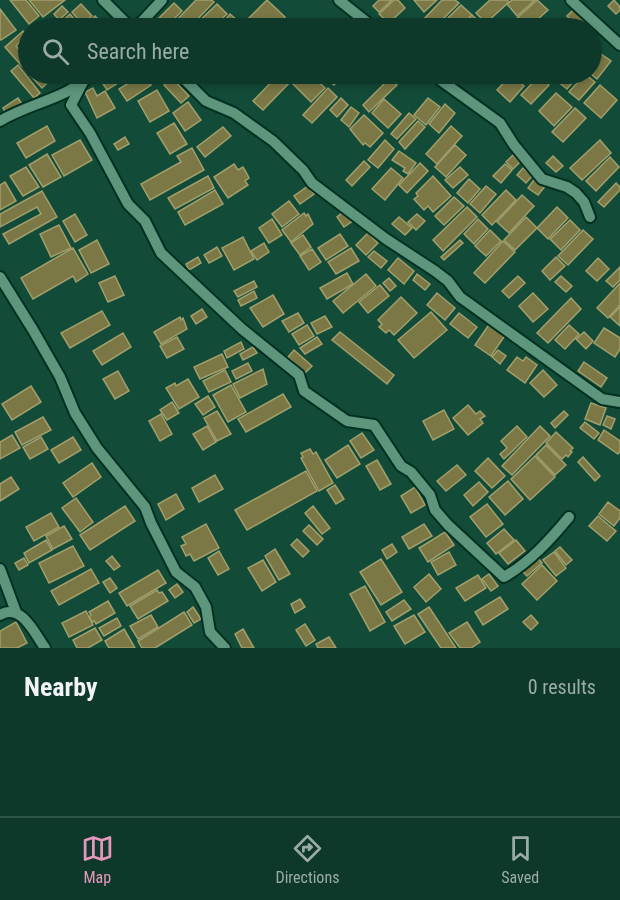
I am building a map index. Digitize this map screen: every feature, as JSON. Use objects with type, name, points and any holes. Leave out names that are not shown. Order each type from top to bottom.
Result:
[{"type":"street","points":[[103,0],[123,18]]},
{"type":"street","points":[[144,18],[162,0]]},
{"type":"street","points":[[339,0],[362,18]]},
{"type":"street","points":[[571,0],[591,18]]},
{"type":"street","points":[[602,28],[620,45]]},
{"type":"street","points":[[0,122],[14,112],[37,105],[82,84]]},
{"type":"street","points":[[82,84],[71,105],[90,133],[128,204],[145,221],[161,253],[242,329],[299,375],[304,391],[347,421],[374,426],[401,466],[411,472],[430,495],[435,510],[441,518],[482,559],[496,568],[504,577],[518,569],[548,542],[569,517]]},
{"type":"street","points":[[189,84],[206,101],[234,113],[273,141],[303,170],[312,183],[386,239],[448,281],[460,297],[602,399],[620,402]]},
{"type":"street","points":[[446,84],[500,123],[514,145],[542,179],[567,187],[576,193],[584,202],[590,217]]},
{"type":"street","points":[[0,277],[60,377],[75,413],[97,448],[145,507],[153,529],[176,572],[195,587],[206,608],[210,632],[225,648]]},
{"type":"street","points":[[0,569],[16,612]]},
{"type":"street","points":[[0,615],[9,610],[16,612],[24,619],[45,648]]},
{"type":"building","points":[[10,0],[26,0],[39,16],[24,18]]},
{"type":"building","points":[[29,0],[65,0],[43,17]]},
{"type":"building","points":[[196,0],[214,2],[199,18],[179,18]]},
{"type":"building","points":[[267,0],[285,17],[284,18],[249,18]]},
{"type":"building","points":[[379,0],[392,0],[379,12],[373,6]]},
{"type":"building","points":[[394,0],[398,0],[405,8],[394,18],[383,18],[379,14]]},
{"type":"building","points":[[414,0],[437,0],[424,12]]},
{"type":"building","points":[[442,0],[455,0],[459,3],[444,18],[425,18]]},
{"type":"building","points":[[490,0],[509,2],[491,18],[481,18],[476,13]]},
{"type":"building","points":[[512,0],[535,0],[517,16],[507,4]]},
{"type":"building","points":[[537,0],[548,10],[539,18],[517,18]]},
{"type":"building","points":[[614,0],[620,7],[616,14],[608,6]]},
{"type":"building","points":[[174,3],[182,11],[175,18],[159,18]]},
{"type":"building","points":[[81,4],[92,16],[77,18],[72,12]]},
{"type":"building","points":[[217,4],[227,14],[223,18],[202,18]]},
{"type":"building","points":[[461,5],[472,15],[469,18],[448,18]]},
{"type":"building","points":[[62,6],[68,12],[61,18],[57,18],[54,14]]},
{"type":"building","points":[[0,9],[16,30],[1,40],[0,39]]},
{"type":"building","points":[[574,9],[583,18],[569,18],[567,16]]},
{"type":"building","points":[[18,35],[16,46],[18,62],[5,47]]},
{"type":"building","points":[[602,55],[611,61],[602,73]]},
{"type":"building","points":[[18,65],[18,79],[11,71]]},
{"type":"building","points":[[22,84],[33,84],[40,93],[34,98]]},
{"type":"building","points":[[103,84],[116,84],[107,90]]},
{"type":"building","points":[[127,84],[151,85],[127,101],[119,89]]},
{"type":"building","points":[[178,84],[189,96],[181,103],[164,85]]},
{"type":"building","points":[[269,84],[288,84],[263,110],[253,101]]},
{"type":"building","points":[[293,84],[321,84],[325,88],[311,102]]},
{"type":"building","points":[[384,84],[397,85],[369,112],[363,105]]},
{"type":"building","points":[[503,84],[522,84],[524,86],[510,102],[497,90]]},
{"type":"building","points":[[531,84],[549,85],[531,104],[521,95]]},
{"type":"building","points":[[561,84],[571,84],[567,89]]},
{"type":"building","points":[[576,84],[593,84],[579,100],[569,92]]},
{"type":"building","points":[[600,85],[617,100],[601,118],[584,103]]},
{"type":"building","points":[[93,88],[97,96],[105,91],[115,108],[97,118],[85,92]]},
{"type":"building","points":[[328,88],[337,97],[312,123],[303,115]]},
{"type":"building","points":[[157,90],[169,111],[150,122],[138,101]]},
{"type":"building","points":[[556,93],[572,107],[554,126],[539,111]]},
{"type":"building","points":[[18,98],[22,104],[7,115],[3,108]]},
{"type":"building","points":[[341,98],[348,105],[337,117],[330,110]]},
{"type":"building","points":[[428,98],[440,107],[426,125],[414,115]]},
{"type":"building","points":[[384,99],[401,114],[388,128],[372,113]]},
{"type":"building","points":[[188,102],[201,120],[185,131],[173,113]]},
{"type":"building","points":[[445,104],[455,113],[439,133],[429,124]]},
{"type":"building","points":[[351,107],[359,113],[349,127],[341,120]]},
{"type":"building","points":[[575,108],[586,118],[563,142],[552,132]]},
{"type":"building","points":[[409,113],[416,119],[397,139],[391,134]]},
{"type":"building","points":[[364,115],[383,133],[370,147],[365,143],[363,145],[350,129]]},
{"type":"building","points":[[418,121],[425,127],[405,149],[399,142]]},
{"type":"building","points":[[174,123],[187,144],[170,154],[157,133]]},
{"type":"building","points":[[47,126],[55,141],[26,158],[17,143]]},
{"type":"building","points":[[451,126],[462,136],[437,164],[426,154]]},
{"type":"building","points":[[223,127],[231,136],[205,157],[197,147]]},
{"type":"building","points":[[125,137],[129,144],[118,150],[114,144]]},
{"type":"building","points":[[80,140],[92,160],[64,176],[52,155]]},
{"type":"building","points":[[385,140],[394,149],[378,168],[368,160]]},
{"type":"building","points":[[600,140],[611,153],[582,180],[570,168]]},
{"type":"building","points":[[455,145],[466,155],[446,177],[435,167]]},
{"type":"building","points":[[192,148],[204,170],[150,200],[141,184],[181,162],[177,156]]},
{"type":"building","points":[[399,151],[416,163],[408,174],[403,171],[405,168],[392,160]]},
{"type":"building","points":[[47,154],[61,177],[43,187],[29,165]]},
{"type":"building","points":[[513,155],[520,162],[513,169],[506,162]]},
{"type":"building","points":[[553,156],[563,166],[556,172],[546,163]]},
{"type":"building","points":[[610,157],[619,167],[596,191],[586,181]]},
{"type":"building","points":[[364,161],[370,167],[352,186],[346,180]]},
{"type":"building","points":[[420,163],[428,171],[407,193],[399,185]]},
{"type":"building","points":[[234,164],[238,170],[243,167],[249,178],[245,181],[248,185],[228,198],[214,177]]},
{"type":"building","points":[[505,164],[512,170],[501,183],[493,176]]},
{"type":"building","points":[[26,167],[39,187],[23,196],[10,176]]},
{"type":"building","points":[[460,167],[468,175],[453,188],[445,180]]},
{"type":"building","points":[[391,168],[403,178],[385,200],[372,189]]},
{"type":"building","points":[[523,168],[532,176],[526,183],[517,175]]},
{"type":"building","points":[[208,176],[214,188],[175,209],[168,198]]},
{"type":"building","points":[[433,176],[451,196],[433,212],[428,206],[424,210],[414,199],[418,196],[416,193]]},
{"type":"building","points":[[536,177],[546,185],[538,195],[528,188]]},
{"type":"building","points":[[469,179],[480,189],[468,203],[457,193]]},
{"type":"building","points":[[5,182],[16,201],[0,210],[0,185]]},
{"type":"building","points":[[616,183],[620,190],[604,207],[598,202]]},
{"type":"building","points":[[308,186],[314,194],[300,204],[294,196]]},
{"type":"building","points":[[486,186],[496,194],[480,213],[470,204]]},
{"type":"building","points":[[215,190],[223,204],[185,225],[178,212]]},
{"type":"building","points":[[506,190],[516,200],[492,225],[482,215]]},
{"type":"building","points":[[42,191],[57,217],[9,244],[3,234],[41,214],[37,207],[0,227],[0,214]]},
{"type":"building","points":[[522,195],[534,206],[509,233],[497,222]]},
{"type":"building","points":[[454,197],[464,206],[444,225],[435,216]]},
{"type":"building","points":[[289,201],[299,214],[282,227],[272,214]]},
{"type":"building","points":[[467,207],[477,217],[443,251],[433,240]]},
{"type":"building","points":[[557,207],[568,218],[548,239],[537,228]]},
{"type":"building","points":[[346,210],[354,220],[344,227],[337,217]]},
{"type":"building","points":[[304,213],[306,216],[308,214],[313,224],[291,242],[282,230]]},
{"type":"building","points":[[75,214],[87,235],[75,242],[63,221]]},
{"type":"building","points":[[417,214],[425,221],[416,230],[408,222]]},
{"type":"building","points":[[399,217],[412,228],[405,235],[392,224]]},
{"type":"building","points":[[526,217],[537,228],[515,250],[504,240]]},
{"type":"building","points":[[272,219],[282,235],[269,243],[259,228]]},
{"type":"building","points":[[478,219],[488,229],[474,244],[464,234]]},
{"type":"building","points":[[570,220],[580,230],[561,250],[550,239]]},
{"type":"building","points":[[59,225],[71,248],[51,257],[40,234]]},
{"type":"building","points":[[490,230],[501,241],[486,256],[475,246]]},
{"type":"building","points":[[583,230],[593,239],[568,265],[558,256]]},
{"type":"building","points":[[368,233],[378,243],[366,255],[356,245]]},
{"type":"building","points":[[340,234],[348,246],[326,260],[318,248]]},
{"type":"building","points":[[303,235],[311,247],[300,255],[291,243]]},
{"type":"building","points":[[243,237],[254,259],[234,270],[222,248]]},
{"type":"building","points":[[97,240],[109,264],[91,273],[79,250]]},
{"type":"building","points":[[460,240],[463,243],[444,260],[441,257]]},
{"type":"building","points":[[503,241],[515,252],[485,283],[474,273]]},
{"type":"building","points":[[264,243],[269,252],[257,260],[251,251]]},
{"type":"building","points":[[217,247],[222,256],[209,263],[204,255]]},
{"type":"building","points":[[73,248],[88,274],[76,282],[73,276],[33,299],[21,278]]},
{"type":"building","points":[[351,248],[359,261],[336,274],[328,262]]},
{"type":"building","points":[[312,249],[321,262],[309,270],[300,256]]},
{"type":"building","points":[[374,251],[387,261],[381,268],[368,257]]},
{"type":"building","points":[[198,257],[201,263],[189,270],[186,264]]},
{"type":"building","points":[[556,257],[565,266],[550,280],[542,271]]},
{"type":"building","points":[[398,258],[414,271],[404,284],[388,270]]},
{"type":"building","points":[[598,258],[609,269],[597,281],[586,271]]},
{"type":"building","points":[[620,267],[620,280],[613,287],[606,281]]},
{"type":"building","points":[[347,273],[353,284],[327,299],[320,288]]},
{"type":"building","points":[[366,274],[376,286],[343,313],[333,301]]},
{"type":"building","points":[[417,274],[430,284],[425,290],[413,280]]},
{"type":"building","points":[[115,276],[124,295],[108,302],[99,283]]},
{"type":"building","points":[[518,276],[525,283],[509,298],[502,291]]},
{"type":"building","points":[[561,276],[572,286],[566,292],[555,282]]},
{"type":"building","points":[[389,278],[396,286],[390,291],[383,283]]},
{"type":"building","points":[[254,281],[257,287],[238,297],[234,291]]},
{"type":"building","points":[[620,283],[620,305],[608,318],[597,308]]},
{"type":"building","points":[[380,285],[389,296],[368,313],[359,302]]},
{"type":"building","points":[[254,291],[257,298],[241,306],[238,300]]},
{"type":"building","points":[[437,293],[455,308],[445,320],[427,305]]},
{"type":"building","points":[[533,293],[548,309],[533,322],[519,306]]},
{"type":"building","points":[[273,295],[284,314],[263,327],[250,308]]},
{"type":"building","points":[[401,297],[417,313],[394,335],[389,330],[386,333],[379,327],[382,324],[378,320]]},
{"type":"building","points":[[571,298],[581,309],[548,343],[537,333]]},
{"type":"building","points":[[620,307],[620,326],[610,317]]},
{"type":"building","points":[[202,309],[207,317],[196,324],[191,316]]},
{"type":"building","points":[[102,311],[110,325],[70,348],[61,333]]},
{"type":"building","points":[[431,312],[447,330],[414,358],[398,340]]},
{"type":"building","points":[[298,313],[304,323],[289,332],[282,321]]},
{"type":"building","points":[[459,313],[477,327],[468,338],[450,324]]},
{"type":"building","points":[[325,316],[332,327],[317,334],[311,323]]},
{"type":"building","points":[[180,317],[181,320],[183,318],[187,329],[161,344],[154,332]]},
{"type":"building","points":[[490,323],[506,334],[491,356],[475,345]]},
{"type":"building","points":[[307,325],[314,336],[299,345],[292,334]]},
{"type":"building","points":[[569,325],[579,334],[565,349],[555,340]]},
{"type":"building","points":[[604,328],[620,338],[620,349],[615,357],[594,343]]},
{"type":"building","points":[[340,332],[394,375],[387,384],[332,340]]},
{"type":"building","points":[[584,332],[593,341],[586,349],[576,339]]},
{"type":"building","points":[[123,333],[131,347],[102,365],[93,351]]},
{"type":"building","points":[[177,337],[184,349],[167,358],[160,346]]},
{"type":"building","points":[[317,337],[322,344],[305,354],[300,348]]},
{"type":"building","points":[[241,342],[244,349],[227,358],[224,351]]},
{"type":"building","points":[[253,347],[257,353],[243,360],[240,354]]},
{"type":"building","points":[[294,350],[312,366],[305,373],[288,357]]},
{"type":"building","points":[[498,350],[506,356],[500,364],[492,357]]},
{"type":"building","points":[[222,354],[228,367],[200,379],[194,367]]},
{"type":"building","points":[[517,357],[523,361],[526,357],[537,365],[525,383],[507,370]]},
{"type":"building","points":[[584,362],[607,378],[601,387],[578,371]]},
{"type":"building","points":[[248,363],[252,371],[236,379],[232,371]]},
{"type":"building","points":[[263,369],[267,384],[240,398],[233,384]]},
{"type":"building","points":[[225,370],[231,382],[209,392],[203,381]]},
{"type":"building","points":[[543,370],[557,385],[544,397],[530,383]]},
{"type":"building","points":[[118,371],[129,391],[115,399],[103,379]]},
{"type":"building","points":[[188,379],[199,397],[179,409],[166,388],[175,383],[176,386]]},
{"type":"building","points":[[231,385],[246,412],[228,422],[213,395]]},
{"type":"building","points":[[31,386],[41,402],[12,420],[2,404]]},
{"type":"building","points":[[283,394],[291,407],[246,432],[238,419]]},
{"type":"building","points":[[208,396],[215,407],[203,415],[195,404]]},
{"type":"building","points":[[172,402],[179,413],[167,420],[160,410]]},
{"type":"building","points":[[591,403],[606,408],[600,425],[585,419]]},
{"type":"building","points":[[468,405],[476,414],[480,411],[485,416],[480,419],[483,423],[468,435],[453,418]]},
{"type":"building","points":[[444,410],[454,429],[433,440],[423,421]]},
{"type":"building","points":[[217,411],[231,434],[217,441],[204,418]]},
{"type":"building","points":[[564,411],[568,415],[555,428],[551,423]]},
{"type":"building","points":[[161,414],[172,434],[160,441],[149,421]]},
{"type":"building","points":[[607,416],[615,419],[611,429],[603,425]]},
{"type":"building","points":[[43,417],[51,430],[22,445],[15,432]]},
{"type":"building","points":[[585,422],[599,433],[594,439],[580,428]]},
{"type":"building","points":[[207,426],[216,442],[203,450],[193,434]]},
{"type":"building","points":[[517,426],[527,437],[504,459],[500,454],[507,448],[501,441]]},
{"type":"building","points":[[540,426],[550,436],[512,475],[502,466]]},
{"type":"building","points":[[604,430],[620,441],[618,454],[598,440]]},
{"type":"building","points":[[556,432],[573,448],[568,457],[566,455],[562,459],[546,443]]},
{"type":"building","points":[[362,433],[374,450],[361,458],[350,441]]},
{"type":"building","points":[[12,435],[20,448],[0,459],[0,442]]},
{"type":"building","points":[[41,437],[48,449],[30,459],[23,447]]},
{"type":"building","points":[[73,437],[81,450],[59,463],[51,450]]},
{"type":"building","points":[[348,445],[360,464],[337,478],[325,460]]},
{"type":"building","points":[[546,445],[566,465],[555,475],[536,455]]},
{"type":"building","points":[[310,449],[313,454],[316,452],[333,483],[319,491],[301,458],[303,457],[301,453]]},
{"type":"building","points":[[535,456],[555,477],[530,500],[511,479]]},
{"type":"building","points":[[583,457],[600,476],[595,481],[578,462]]},
{"type":"building","points":[[488,458],[505,476],[492,488],[475,471]]},
{"type":"building","points":[[377,460],[391,484],[380,490],[366,466]]},
{"type":"building","points":[[92,463],[101,477],[73,497],[63,483]]},
{"type":"building","points":[[457,465],[466,475],[446,491],[437,481]]},
{"type":"building","points":[[306,471],[317,491],[247,530],[235,510]]},
{"type":"building","points":[[215,475],[223,489],[199,502],[192,488]]},
{"type":"building","points":[[11,477],[19,489],[0,501],[0,484]]},
{"type":"building","points":[[508,481],[523,499],[505,515],[489,497]]},
{"type":"building","points":[[479,482],[488,492],[473,506],[464,495]]},
{"type":"building","points":[[335,485],[344,499],[336,504],[327,490]]},
{"type":"building","points":[[415,487],[425,505],[411,513],[401,496]]},
{"type":"building","points":[[176,494],[184,509],[166,520],[158,504]]},
{"type":"building","points":[[76,498],[93,522],[80,532],[62,508]]},
{"type":"building","points":[[608,502],[620,511],[620,518],[614,526],[599,514]]},
{"type":"building","points":[[487,504],[503,524],[486,537],[470,517]]},
{"type":"building","points":[[125,506],[135,521],[90,550],[80,535]]},
{"type":"building","points":[[313,506],[330,528],[322,534],[305,513]]},
{"type":"building","points":[[51,513],[59,527],[34,541],[26,527]]},
{"type":"building","points":[[598,516],[616,531],[607,541],[589,526]]},
{"type":"building","points":[[206,524],[219,548],[194,561],[190,554],[186,556],[181,546],[186,544],[182,537]]},
{"type":"building","points":[[424,524],[432,536],[409,549],[402,537]]},
{"type":"building","points":[[309,525],[323,539],[317,545],[303,531]]},
{"type":"building","points":[[64,526],[72,539],[53,549],[46,536]]},
{"type":"building","points":[[504,529],[514,540],[496,554],[487,543]]},
{"type":"building","points":[[445,532],[454,545],[428,562],[419,548]]},
{"type":"building","points":[[297,539],[309,551],[303,557],[291,545]]},
{"type":"building","points":[[46,540],[52,550],[29,563],[24,553]]},
{"type":"building","points":[[516,540],[525,551],[508,564],[499,553]]},
{"type":"building","points":[[392,544],[397,552],[387,559],[382,550]]},
{"type":"building","points":[[73,546],[84,566],[49,583],[39,563]]},
{"type":"building","points":[[560,547],[572,560],[566,565],[555,551]]},
{"type":"building","points":[[275,549],[290,574],[279,580],[265,556]]},
{"type":"building","points":[[219,551],[229,569],[218,575],[208,558]]},
{"type":"building","points":[[449,552],[456,565],[438,575],[431,562]]},
{"type":"building","points":[[554,552],[566,568],[556,576],[543,560]]},
{"type":"building","points":[[112,556],[120,566],[114,570],[106,561]]},
{"type":"building","points":[[537,557],[542,563],[527,576],[522,571]]},
{"type":"building","points":[[24,558],[28,565],[19,570],[15,563]]},
{"type":"building","points":[[381,559],[402,592],[381,605],[360,572]]},
{"type":"building","points":[[263,560],[276,582],[262,591],[248,568]]},
{"type":"building","points":[[542,565],[557,581],[537,600],[522,584]]},
{"type":"building","points":[[91,569],[99,583],[59,605],[51,591]]},
{"type":"building","points":[[158,570],[166,583],[127,606],[119,593]]},
{"type":"building","points":[[429,574],[441,589],[426,602],[414,587]]},
{"type":"building","points":[[489,574],[498,586],[491,591],[482,579]]},
{"type":"building","points":[[478,575],[486,588],[465,601],[456,588]]},
{"type":"building","points":[[110,578],[117,588],[110,593],[103,582]]},
{"type":"building","points":[[177,584],[183,592],[175,598],[169,590]]},
{"type":"building","points":[[365,586],[385,622],[370,631],[350,594]]},
{"type":"building","points":[[157,590],[159,593],[162,592],[168,601],[138,619],[130,606]]},
{"type":"building","points":[[500,597],[508,609],[483,625],[475,612]]},
{"type":"building","points":[[300,599],[305,607],[295,613],[291,604]]},
{"type":"building","points":[[404,600],[411,609],[392,621],[386,612]]},
{"type":"building","points":[[108,601],[115,613],[96,624],[92,622],[89,612]]},
{"type":"building","points":[[193,607],[201,619],[194,623],[187,612]]},
{"type":"building","points":[[429,607],[456,648],[441,648],[418,614]]},
{"type":"building","points":[[86,611],[93,625],[69,637],[62,623]]},
{"type":"building","points":[[184,612],[192,625],[155,648],[142,648],[138,641]]},
{"type":"building","points":[[151,615],[158,627],[138,639],[130,626]]},
{"type":"building","points":[[414,615],[425,632],[405,644],[394,626]]},
{"type":"building","points":[[531,615],[538,623],[531,630],[523,622]]},
{"type":"building","points":[[117,618],[121,626],[104,636],[99,628]]},
{"type":"building","points":[[16,622],[27,643],[17,648],[0,648],[0,631]]},
{"type":"building","points":[[467,622],[480,642],[471,648],[460,648],[449,633]]},
{"type":"building","points":[[305,624],[315,640],[306,646],[296,630]]},
{"type":"building","points":[[95,628],[102,640],[88,648],[77,648],[73,640]]},
{"type":"building","points":[[124,629],[135,648],[109,648],[105,641]]},
{"type":"building","points":[[243,629],[254,648],[242,648],[235,634]]},
{"type":"building","points":[[329,637],[336,648],[318,648],[316,644]]}]
